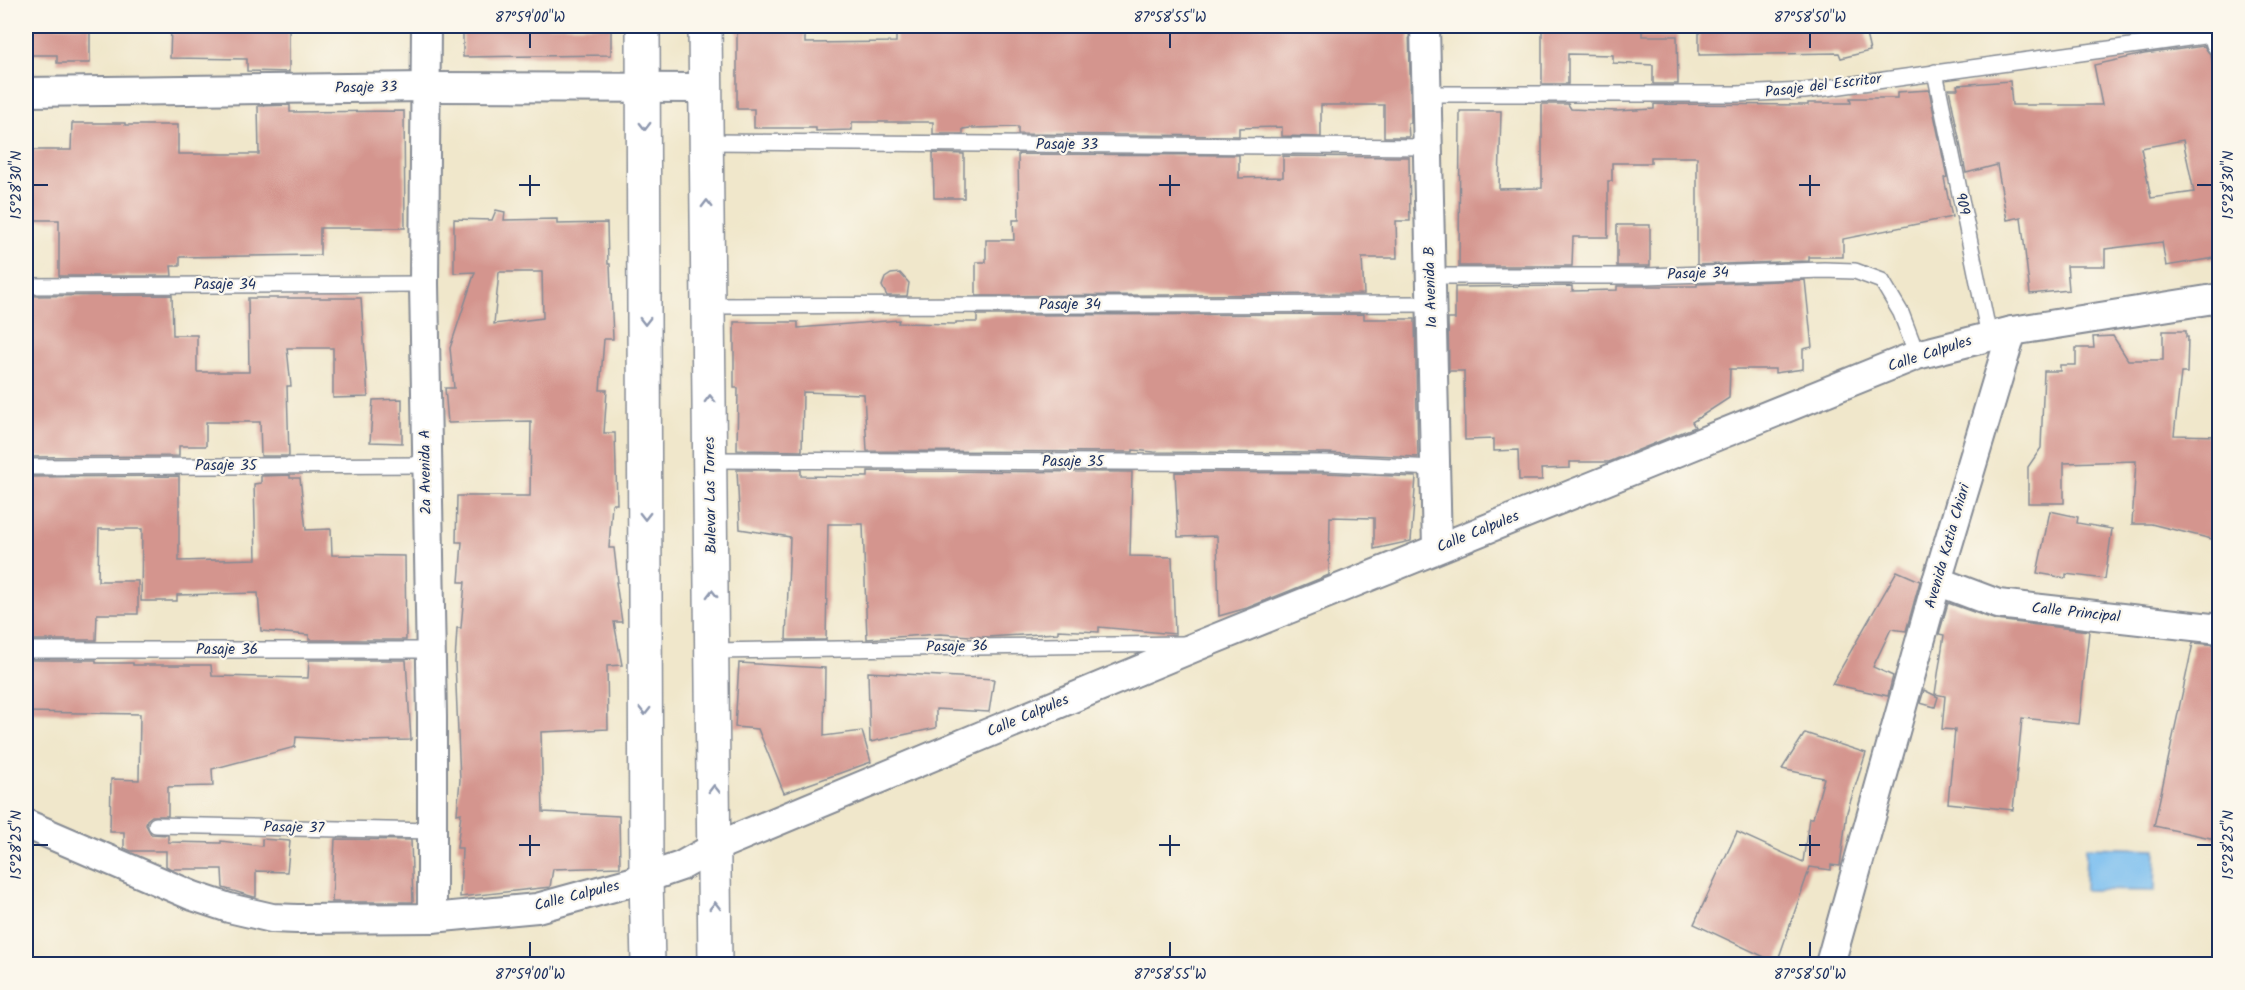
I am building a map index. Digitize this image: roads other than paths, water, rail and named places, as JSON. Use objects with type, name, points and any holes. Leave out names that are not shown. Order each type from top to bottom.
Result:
[{"type":"street","name":"2a Avenida A","points":[[426,26],[424,284],[433,831],[432,918]]},
{"type":"street","points":[[644,26],[645,878],[648,964]]},
{"type":"street","name":"Bulevar Las Torres","points":[[705,26],[715,964]]},
{"type":"street","name":"1a Avenida B","points":[[1425,26],[1437,548]]},
{"type":"street","name":"Pasaje 33","points":[[26,92],[426,87],[706,88]]},
{"type":"street","points":[[2000,333],[2220,298]]},
{"type":"street","name":"Calle Calpules","points":[[26,824],[193,896],[229,908],[272,918],[432,918],[537,908],[681,866],[715,847],[1437,548],[1917,355],[2000,333]]},
{"type":"street","name":"Avenida Katia Chiari","points":[[1830,964],[1937,581],[2000,333]]},
{"type":"street","name":"Calle Principal","points":[[1937,581],[1998,604],[2220,629]]},
{"type":"lane","name":"Pasaje del Escritor","points":[[1426,94],[1738,94],[1804,91],[2218,34]]},
{"type":"lane","name":"909","points":[[1935,72],[2000,333]]},
{"type":"lane","name":"Pasaje 33","points":[[707,142],[1427,147]]},
{"type":"lane","name":"Pasaje 34","points":[[1430,276],[1646,276],[1855,271],[1882,281],[1902,312],[1917,355]]},
{"type":"lane","name":"Pasaje 34","points":[[26,286],[424,284]]},
{"type":"lane","name":"Pasaje 34","points":[[709,306],[1431,304]]},
{"type":"lane","name":"Pasaje 35","points":[[711,460],[1326,463],[1435,468]]},
{"type":"lane","name":"Pasaje 35","points":[[26,467],[426,465]]},
{"type":"lane","name":"Pasaje 36","points":[[712,651],[1202,644]]},
{"type":"lane","name":"Pasaje 36","points":[[26,650],[429,650]]},
{"type":"lane","name":"Pasaje 37","points":[[156,825],[433,831]]},
{"type":"water","points":[[2086,847],[2156,849],[2155,891],[2085,890]]}]
